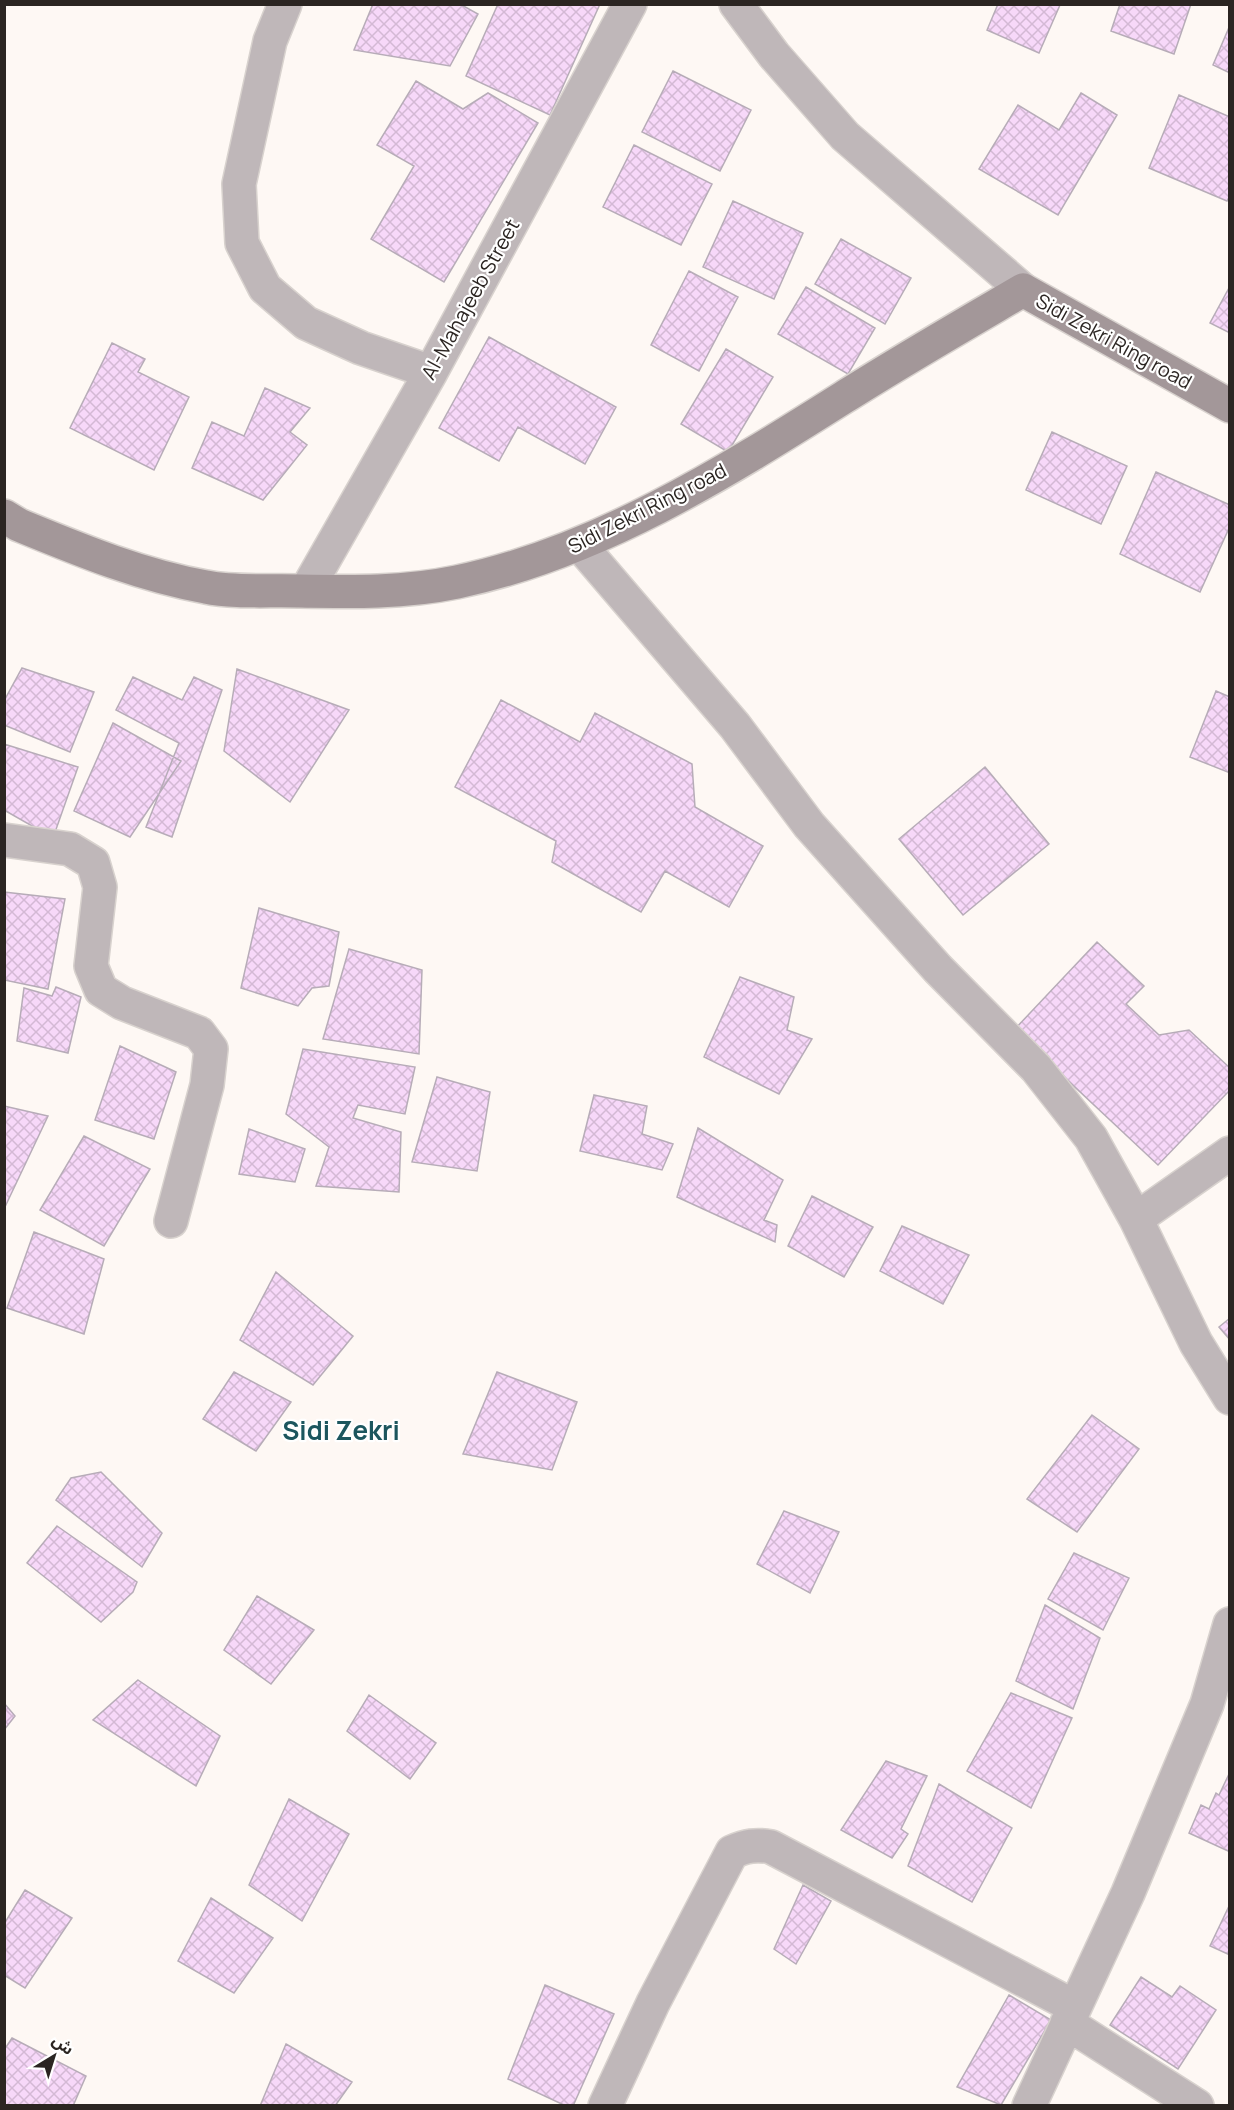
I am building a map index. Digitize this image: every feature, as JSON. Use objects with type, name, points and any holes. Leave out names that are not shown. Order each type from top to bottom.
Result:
[{"type":"street","points":[[285,4],[270,40],[239,184],[243,243],[265,288],[306,323],[361,348],[431,372]]},
{"type":"street","name":"Al-Mahajeeb Street","points":[[306,591],[431,372],[630,4]]},
{"type":"street","points":[[736,4],[774,54],[845,136],[1023,290]]},
{"type":"street","name":"Sidi Zekri Ring road","points":[[4,516],[19,525],[121,566],[208,588],[382,593],[456,583],[527,564],[580,545],[790,434],[849,394],[1023,290],[1230,406]]},
{"type":"street","points":[[580,545],[735,726],[824,842],[938,969],[1036,1068],[1091,1138],[1136,1219],[1196,1342],[1230,1398]]},
{"type":"street","points":[[4,840],[70,849],[93,863],[100,887],[91,966],[101,990],[122,1003],[198,1033],[211,1050],[207,1085],[171,1221]]},
{"type":"street","points":[[1136,1219],[1230,1153]]},
{"type":"street","points":[[1029,2106],[1128,1893],[1207,1704],[1230,1624]]},
{"type":"street","points":[[605,2106],[653,2003],[732,1852],[758,1845],[771,1848],[1071,2015],[1197,2106]]},
{"type":"building","points":[[373,4],[460,4],[478,14],[450,66],[354,50]]},
{"type":"building","points":[[498,4],[600,4],[550,115],[466,76]]},
{"type":"building","points":[[998,4],[1060,5],[1039,53],[987,30]]},
{"type":"building","points":[[1120,4],[1191,4],[1174,54],[1111,31]]},
{"type":"building","points":[[1230,25],[1230,73],[1213,65]]},
{"type":"building","points":[[673,71],[751,110],[720,171],[642,132]]},
{"type":"building","points":[[416,81],[463,109],[488,93],[538,123],[444,282],[371,239],[414,166],[377,145]]},
{"type":"building","points":[[1081,93],[1117,115],[1058,215],[979,169],[1018,105],[1059,130]]},
{"type":"building","points":[[1179,95],[1230,117],[1230,196],[1227,201],[1149,168]]},
{"type":"building","points":[[634,145],[712,184],[681,245],[603,207]]},
{"type":"building","points":[[733,201],[803,233],[774,299],[703,267]]},
{"type":"building","points":[[841,239],[911,278],[885,324],[815,284]]},
{"type":"building","points":[[689,271],[738,297],[699,371],[651,345]]},
{"type":"building","points":[[1230,286],[1230,333],[1210,323]]},
{"type":"building","points":[[806,287],[875,328],[848,374],[778,334]]},
{"type":"building","points":[[489,337],[616,407],[585,464],[518,427],[499,461],[439,428]]},
{"type":"building","points":[[112,343],[145,359],[138,372],[189,397],[154,470],[70,428]]},
{"type":"building","points":[[726,349],[773,377],[728,452],[681,424]]},
{"type":"building","points":[[265,388],[310,408],[290,432],[307,445],[263,500],[192,468],[212,422],[244,436]]},
{"type":"building","points":[[1052,432],[1127,466],[1101,524],[1026,490]]},
{"type":"building","points":[[1156,472],[1230,505],[1230,526],[1200,592],[1120,554]]},
{"type":"building","points":[[22,668],[94,692],[70,752],[4,725],[4,701]]},
{"type":"building","points":[[237,669],[349,710],[290,802],[224,751]]},
{"type":"building","points":[[133,677],[182,700],[194,677],[222,690],[172,837],[146,827],[179,743],[116,710]]},
{"type":"building","points":[[1216,691],[1230,697],[1230,773],[1190,757]]},
{"type":"building","points":[[501,700],[580,742],[595,713],[692,764],[695,807],[763,846],[729,907],[665,871],[641,912],[552,862],[556,841],[455,787]]},
{"type":"building","points":[[113,723],[181,761],[130,837],[74,811]]},
{"type":"building","points":[[4,744],[78,767],[53,838],[4,810]]},
{"type":"building","points":[[985,767],[1049,844],[963,915],[899,839]]},
{"type":"building","points":[[4,892],[65,899],[48,989],[4,980]]},
{"type":"building","points":[[259,908],[339,932],[329,986],[312,988],[298,1006],[241,988]]},
{"type":"building","points":[[1097,942],[1144,986],[1126,1004],[1159,1035],[1189,1030],[1230,1068],[1230,1090],[1158,1165],[1014,1030]]},
{"type":"building","points":[[349,949],[422,970],[419,1054],[323,1039]]},
{"type":"building","points":[[740,977],[794,997],[787,1030],[812,1039],[779,1094],[704,1057]]},
{"type":"building","points":[[56,987],[81,997],[68,1053],[17,1041],[24,988],[52,996]]},
{"type":"building","points":[[120,1046],[176,1072],[154,1139],[95,1120]]},
{"type":"building","points":[[303,1049],[415,1067],[405,1114],[358,1105],[353,1118],[401,1132],[399,1192],[316,1186],[329,1147],[286,1114]]},
{"type":"building","points":[[437,1077],[490,1092],[477,1171],[412,1162]]},
{"type":"building","points":[[594,1095],[647,1106],[642,1134],[673,1144],[662,1170],[580,1151]]},
{"type":"building","points":[[4,1106],[48,1116],[4,1209]]},
{"type":"building","points":[[698,1128],[783,1180],[764,1220],[777,1225],[775,1242],[677,1197]]},
{"type":"building","points":[[249,1129],[305,1149],[295,1182],[239,1174]]},
{"type":"building","points":[[84,1136],[150,1169],[104,1246],[40,1210]]},
{"type":"building","points":[[812,1196],[873,1227],[844,1277],[788,1246]]},
{"type":"building","points":[[902,1226],[969,1255],[943,1304],[880,1271]]},
{"type":"building","points":[[34,1232],[104,1259],[84,1334],[7,1308]]},
{"type":"building","points":[[276,1272],[353,1336],[313,1385],[240,1340]]},
{"type":"building","points":[[1230,1318],[1230,1340],[1219,1327]]},
{"type":"building","points":[[234,1372],[291,1402],[256,1451],[203,1419]]},
{"type":"building","points":[[497,1372],[577,1402],[552,1470],[463,1454]]},
{"type":"building","points":[[1092,1415],[1139,1449],[1077,1532],[1027,1499]]},
{"type":"building","points":[[101,1472],[162,1533],[142,1567],[56,1500],[71,1478]]},
{"type":"building","points":[[784,1511],[839,1532],[810,1593],[757,1564]]},
{"type":"building","points":[[57,1526],[137,1582],[133,1592],[101,1622],[27,1563]]},
{"type":"building","points":[[1074,1553],[1129,1578],[1103,1630],[1048,1599]]},
{"type":"building","points":[[257,1596],[314,1630],[271,1684],[224,1650]]},
{"type":"building","points":[[1045,1605],[1100,1638],[1073,1709],[1016,1681]]},
{"type":"building","points":[[138,1680],[220,1736],[196,1786],[93,1720]]},
{"type":"building","points":[[1011,1693],[1072,1718],[1031,1808],[967,1771]]},
{"type":"building","points":[[369,1695],[436,1743],[410,1779],[347,1731]]},
{"type":"building","points":[[4,1703],[15,1716],[4,1730]]},
{"type":"building","points":[[886,1761],[927,1776],[901,1829],[908,1834],[892,1858],[841,1830]]},
{"type":"building","points":[[1229,1774],[1230,1846],[1228,1851],[1189,1833],[1201,1805],[1209,1809],[1216,1793],[1219,1795]]},
{"type":"building","points":[[939,1784],[1012,1828],[972,1902],[908,1866]]},
{"type":"building","points":[[289,1799],[349,1834],[302,1921],[249,1885]]},
{"type":"building","points":[[803,1885],[831,1901],[796,1964],[774,1949]]},
{"type":"building","points":[[25,1890],[72,1918],[25,1988],[4,1975],[4,1924]]},
{"type":"building","points":[[211,1898],[273,1938],[234,1993],[178,1961]]},
{"type":"building","points":[[1230,1904],[1230,1955],[1210,1946]]},
{"type":"building","points":[[1141,1977],[1172,1997],[1180,1986],[1216,2010],[1178,2069],[1110,2025]]},
{"type":"building","points":[[545,1985],[614,2014],[573,2106],[566,2106],[508,2079]]},
{"type":"building","points":[[1009,1995],[1051,2020],[1001,2105],[957,2087]]},
{"type":"building","points":[[12,2038],[86,2076],[73,2106],[4,2106],[4,2050]]},
{"type":"building","points":[[286,2044],[352,2082],[335,2106],[260,2106]]},
{"type":"district","name":"Sidi Zekri","points":[[341,1430]]}]
